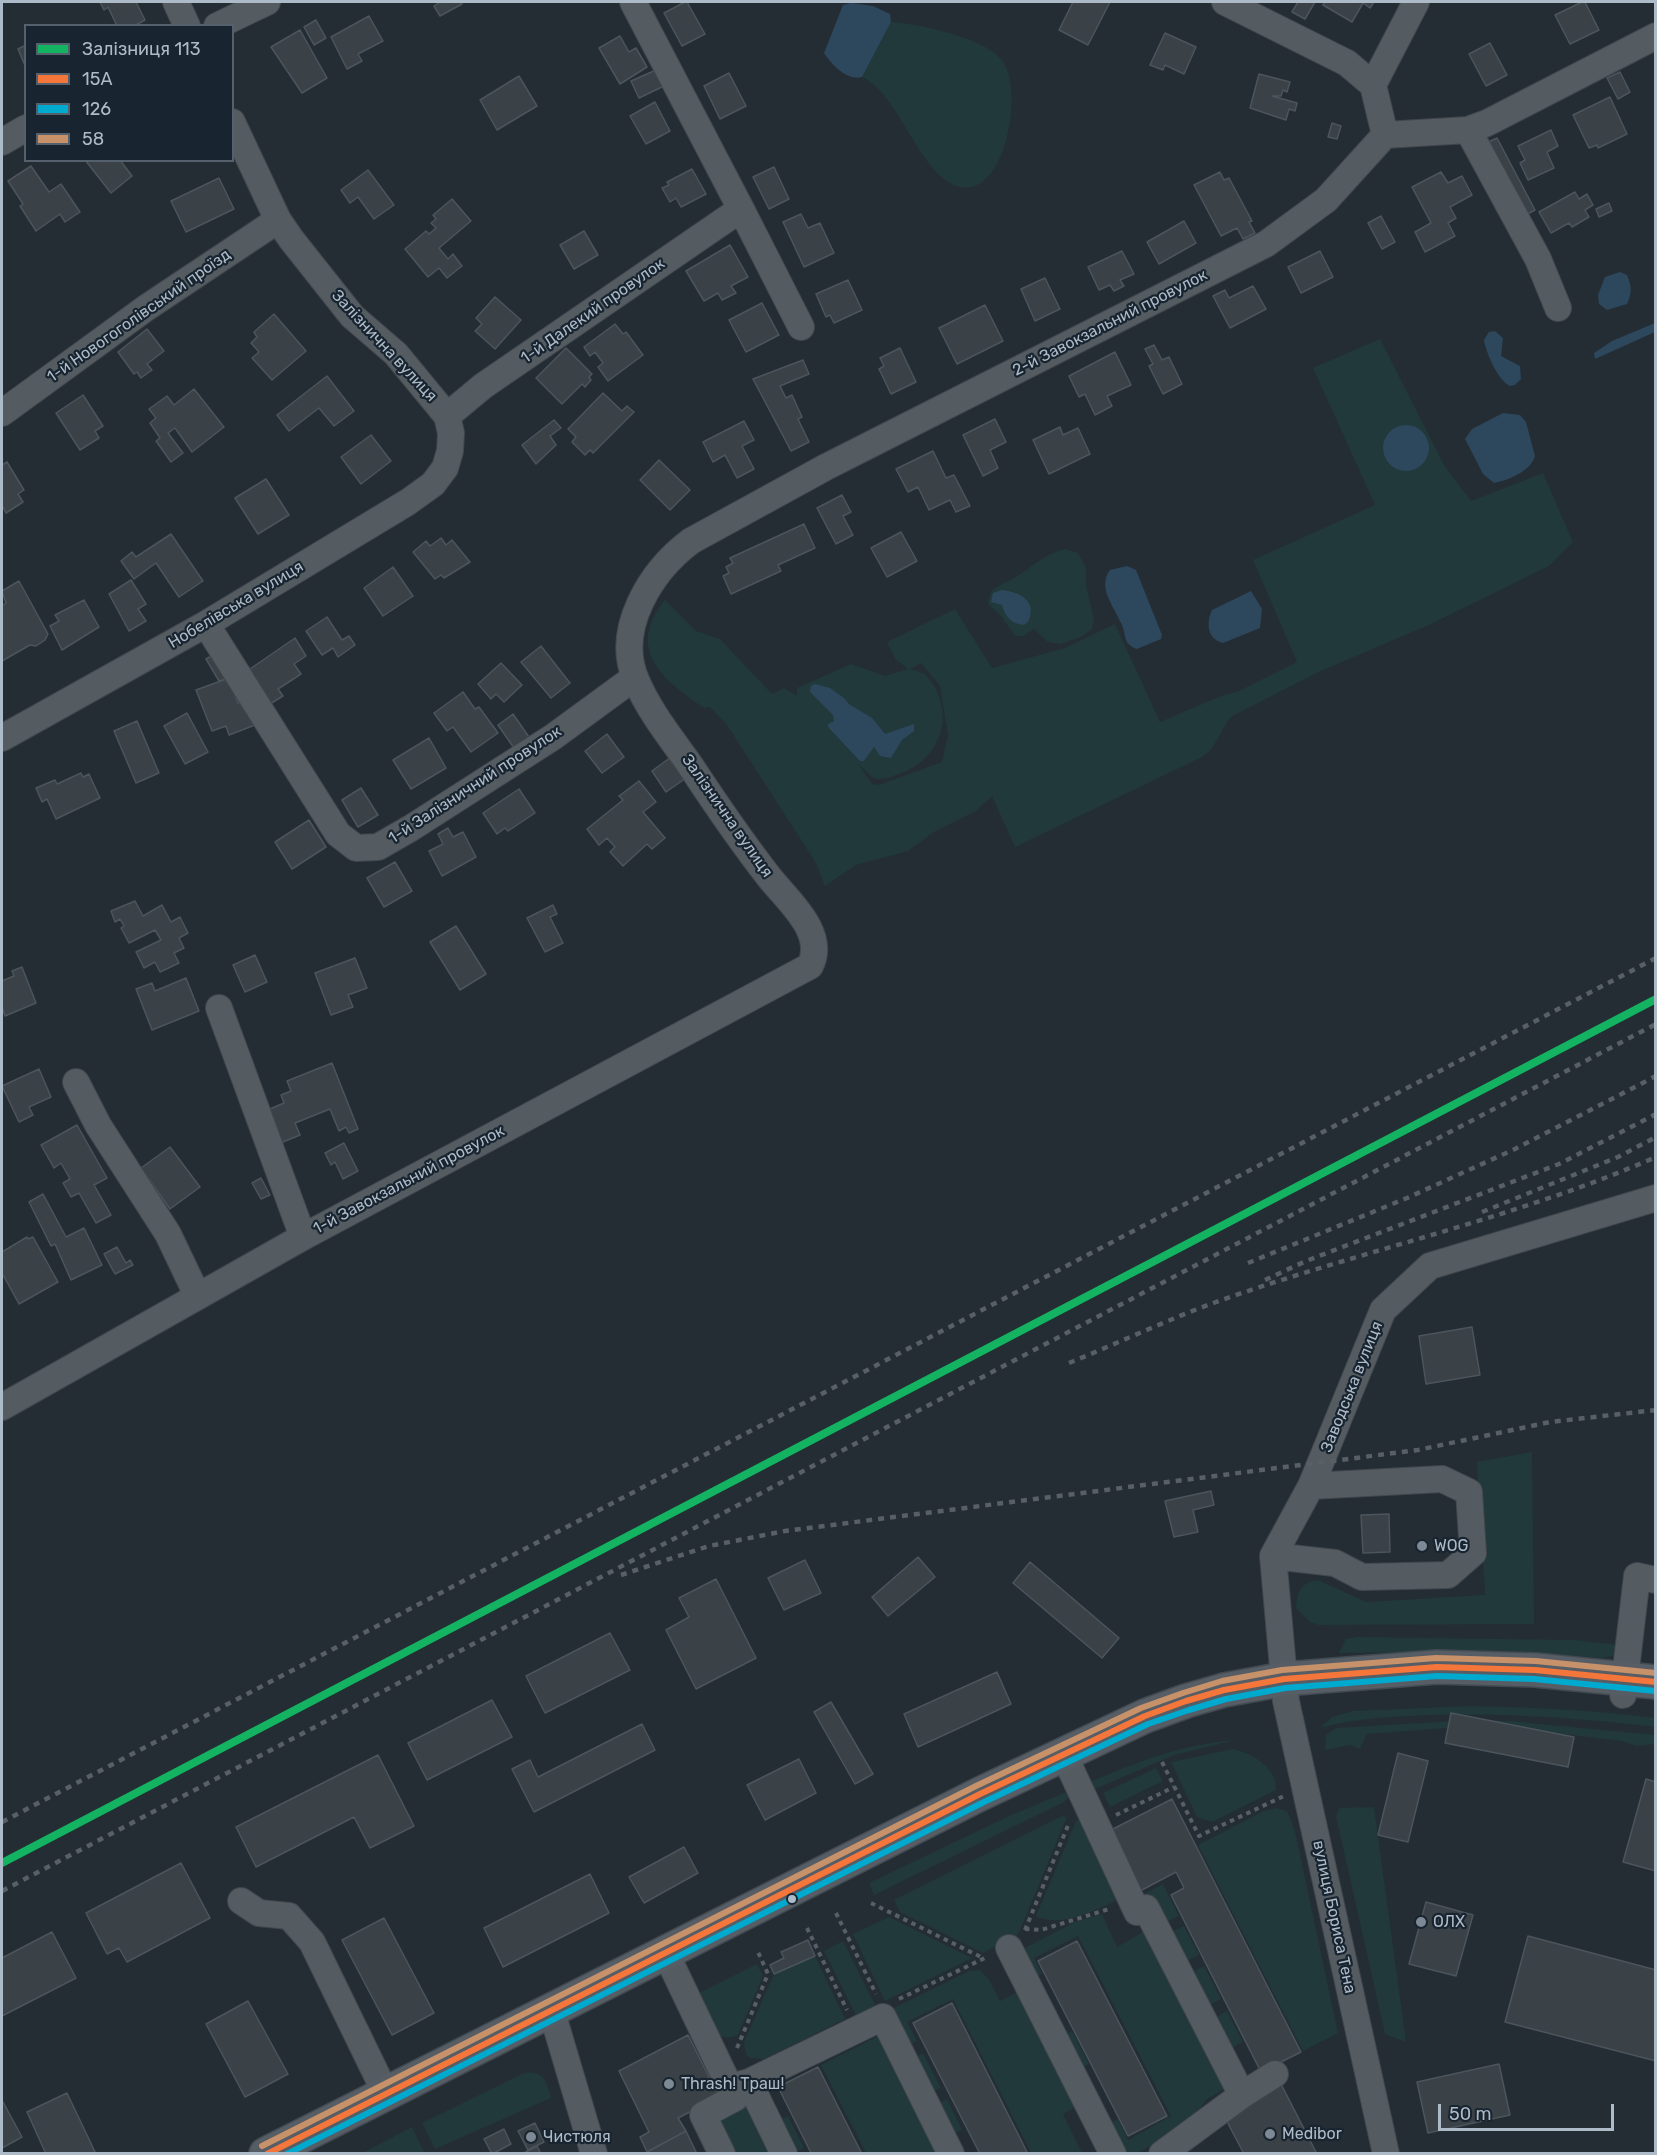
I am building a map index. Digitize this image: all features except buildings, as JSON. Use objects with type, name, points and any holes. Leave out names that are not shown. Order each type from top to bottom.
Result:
[{"type":"main road","points":[[301,2154],[553,2016],[980,1794],[1145,1716],[1224,1690],[1285,1690],[1437,1667],[1524,1669],[1635,1685],[1656,1700]]},
{"type":"main road","points":[[266,2154],[386,2094],[671,1964],[766,1914],[1071,1770],[1164,1729],[1285,1690]]},
{"type":"street","points":[[176,2],[186,24]]},
{"type":"street","points":[[221,24],[267,2]]},
{"type":"street","points":[[633,2],[801,327]]},
{"type":"street","points":[[1226,2],[1347,63],[1372,85],[1385,135],[1468,130],[1487,123],[1656,36]]},
{"type":"street","points":[[1372,85],[1416,2]]},
{"type":"street","name":"Залізнична вулиця","points":[[234,126],[278,220],[352,316],[396,354],[447,416],[451,433],[450,451]]},
{"type":"street","points":[[2,142],[24,129]]},
{"type":"street","points":[[1468,130],[1538,259],[1558,308]]},
{"type":"street","name":"2-й Завокзальний провулок","points":[[634,677],[631,653],[633,625],[641,600],[654,577],[674,555],[691,541],[826,467],[1266,244],[1326,200],[1385,135]]},
{"type":"street","name":"1-й Далекий провулок","points":[[447,416],[483,386],[741,209]]},
{"type":"street","name":"1-й Новогоголівський проїзд","points":[[2,413],[146,308],[278,220]]},
{"type":"street","name":"Нобелівська вулиця","points":[[2,738],[206,624],[408,502],[433,484],[445,468],[450,451]]},
{"type":"street","name":"1-й Залізничний провулок","points":[[206,624],[338,834],[356,848],[378,847],[411,828],[553,737],[634,677]]},
{"type":"street","name":"Залізнична вулиця","points":[[634,677],[644,697],[698,777],[763,870],[809,928],[815,941],[816,955]]},
{"type":"street","name":"1-й Завокзальний провулок","points":[[2,1407],[303,1237],[798,974],[810,966],[816,955]]},
{"type":"street","points":[[219,1008],[303,1237]]},
{"type":"street","points":[[76,1082],[98,1125],[168,1234],[197,1295]]},
{"type":"street","name":"Заводська вулиця","points":[[1273,1556],[1311,1486],[1383,1310],[1430,1266],[1656,1198]]},
{"type":"street","points":[[1285,1690],[1273,1556],[1335,1563],[1362,1577],[1448,1575],[1473,1553],[1469,1492],[1442,1479],[1311,1486]]},
{"type":"street","points":[[1635,1685],[1637,1576],[1656,1580]]},
{"type":"street","name":"вулиця Бориса Тена","points":[[1285,1690],[1386,2154]]},
{"type":"street","points":[[1071,1770],[1137,1912],[1146,1908],[1242,2095]]},
{"type":"street","points":[[241,1901],[259,1913],[290,1916],[312,1942],[386,2094]]},
{"type":"street","points":[[1009,1948],[1113,2154]]},
{"type":"street","points":[[671,1964],[735,2082],[784,2154]]},
{"type":"street","points":[[735,2082],[856,2030],[882,2012],[951,2154]]},
{"type":"street","points":[[553,2016],[594,2154]]},
{"type":"street","points":[[1162,2154],[1242,2095],[1275,2074]]},
{"type":"street","points":[[722,2154],[703,2115],[735,2098],[735,2082]]},
{"type":"path","points":[[1162,1762],[1199,1836],[1285,1796]]},
{"type":"path","points":[[1096,1825],[1174,1787]]},
{"type":"path","points":[[836,1914],[882,2012],[984,1958],[1019,1944],[1074,1812]]},
{"type":"path","points":[[871,1903],[984,1958]]},
{"type":"path","points":[[1025,1929],[1041,1930],[1133,1903]]},
{"type":"path","points":[[807,1928],[856,2030]]},
{"type":"path","points":[[735,2082],[768,1974],[758,1952]]},
{"type":"green space","points":[[891,22],[933,29],[965,38],[992,51],[1001,59],[1008,73],[1011,92],[1011,114],[1007,137],[1000,158],[990,175],[976,185],[960,187],[946,180],[933,168],[888,100],[875,86],[862,77]]},
{"type":"green space","points":[[1380,339],[1444,465],[1471,501],[1543,473],[1573,542],[1549,566],[1431,624],[1321,671],[1232,716],[1212,748],[1202,757],[1015,847],[992,796],[976,811],[934,832],[908,851],[856,865],[825,886],[816,863],[727,725],[710,707],[704,708],[675,686],[654,662],[649,648],[648,633],[653,618],[665,600],[696,631],[720,639],[772,694],[784,688],[797,696],[797,688],[851,664],[885,676],[908,669],[895,659],[887,642],[955,609],[992,668],[1065,648],[1115,624],[1160,722],[1221,696],[1237,692],[1297,662],[1253,560],[1375,505],[1313,368]],"holes":[[[921,663],[940,686],[948,735],[942,762],[879,785],[872,784],[858,764],[877,779],[904,772],[929,754],[942,729],[941,701],[935,687],[925,674],[910,669]]]},
{"type":"green space","points":[[1065,549],[1078,553],[1086,568],[1086,585],[1094,619],[1092,629],[1081,637],[1060,644],[1048,642],[1034,629],[1023,636],[1015,636],[1001,616],[988,604],[991,593],[995,588],[1044,558]]},
{"type":"green space","points":[[1532,1452],[1534,1624],[1319,1625],[1310,1622],[1296,1608],[1301,1589],[1308,1583],[1318,1580],[1366,1602],[1485,1595],[1477,1462]]},
{"type":"green space","points":[[1357,1637],[1575,1640],[1619,1645],[1616,1655],[1603,1658],[1505,1651],[1339,1653],[1346,1639]]},
{"type":"green space","points":[[1469,1706],[1562,1709],[1656,1718],[1655,1727],[1542,1717],[1428,1715],[1360,1720],[1320,1728],[1332,1717],[1353,1711]]},
{"type":"green space","points":[[1473,1720],[1509,1721],[1656,1735],[1655,1744],[1636,1746],[1622,1741],[1486,1725],[1367,1734],[1360,1749],[1350,1745],[1325,1750],[1326,1735],[1336,1728]]},
{"type":"green space","points":[[1235,1740],[1174,1755],[1088,1792],[1090,1782],[1143,1761],[1178,1750]]},
{"type":"green space","points":[[1233,1749],[1248,1754],[1268,1768],[1276,1782],[1276,1790],[1212,1822],[1197,1817],[1171,1762]]},
{"type":"green space","points":[[1156,1768],[1163,1781],[1110,1807],[1103,1793]]},
{"type":"green space","points":[[1069,1791],[1068,1798],[1064,1802],[874,1895],[869,1883],[1009,1816]]},
{"type":"green space","points":[[1374,1807],[1406,2042],[1385,2034],[1336,1816],[1339,1808]]},
{"type":"green space","points":[[1277,1808],[1287,1811],[1295,1831],[1338,2033],[1303,2051],[1198,1845],[1264,1811]]},
{"type":"green space","points":[[1062,1816],[1067,1817],[1018,1935],[983,1953],[900,1912],[894,1900]]},
{"type":"green space","points":[[1082,1819],[1117,1895],[1115,1901],[1076,1917],[1055,1920],[1036,1916],[1076,1821]]},
{"type":"green space","points":[[1163,1884],[1179,1916],[1161,1924],[1142,1895]]},
{"type":"green space","points":[[1102,1914],[1117,1947],[1150,1928],[1231,2085],[1207,2099],[1186,2127],[1137,2153],[1120,2153],[1106,2125],[1118,2119],[1128,2140],[1171,2116],[1078,1936],[1034,1958],[1042,1974],[1031,1980],[1017,1952],[1075,1922]]},
{"type":"green space","points":[[889,1917],[972,1958],[885,2001],[853,1934]]},
{"type":"green space","points":[[1184,1926],[1199,1955],[1181,1964],[1167,1934]]},
{"type":"green space","points":[[843,1941],[875,2005],[856,2015],[824,1951]]},
{"type":"green space","points":[[815,1956],[845,2019],[765,2059],[750,2058],[746,2054],[744,2042],[774,1974]]},
{"type":"green space","points":[[757,1964],[763,1976],[738,2035],[722,2036],[715,2032],[704,2019],[693,1996]]},
{"type":"green space","points":[[1204,1966],[1221,1999],[1204,2008],[1187,1975]]},
{"type":"green space","points":[[979,1970],[988,1978],[1000,2001],[1024,1989],[1081,2104],[1063,2114],[1082,2153],[1031,2153],[953,1999],[907,2022],[917,2041],[906,2047],[888,2011],[969,1971]]},
{"type":"green space","points":[[1227,2011],[1243,2042],[1226,2051],[1210,2020]]},
{"type":"green space","points":[[1072,2031],[1089,2064],[1077,2070],[1061,2037]]},
{"type":"green space","points":[[884,2033],[945,2153],[866,2153],[821,2065]]},
{"type":"green space","points":[[923,2053],[941,2088],[929,2093],[912,2059]]},
{"type":"green space","points":[[524,2073],[536,2073],[544,2078],[551,2098],[435,2149],[422,2123]]},
{"type":"green space","points":[[947,2099],[962,2130],[950,2136],[935,2105]]},
{"type":"green space","points":[[750,2100],[776,2153],[727,2153],[711,2120]]},
{"type":"green space","points":[[788,2116],[804,2148],[794,2153],[775,2122]]},
{"type":"green space","points":[[412,2127],[424,2152],[362,2153]]},
{"type":"water","points":[[852,3],[873,6],[890,14],[891,22],[862,77],[856,78],[840,71],[824,53],[843,5]]},
{"type":"water","points":[[1620,272],[1627,275],[1630,283],[1629,300],[1627,304],[1607,310],[1599,304],[1598,295],[1605,277]]},
{"type":"water","points":[[1655,323],[1655,332],[1595,359],[1594,353],[1612,341]]},
{"type":"water","points":[[1495,331],[1503,338],[1501,356],[1520,366],[1521,379],[1515,385],[1510,386],[1505,383],[1493,366],[1488,353],[1484,340],[1489,332]]},
{"type":"water","points":[[1503,413],[1520,415],[1526,422],[1535,456],[1524,470],[1513,477],[1494,483],[1483,474],[1465,439],[1472,429]]},
{"type":"water","points":[[1406,425],[1422,432],[1429,448],[1422,464],[1406,471],[1390,464],[1383,448],[1390,432]]},
{"type":"water","points":[[1127,566],[1136,570],[1162,635],[1161,639],[1137,649],[1127,642],[1105,583],[1110,570]]},
{"type":"water","points":[[1002,590],[1021,595],[1029,603],[1030,615],[1028,622],[1024,625],[1009,619],[1002,605],[991,602],[993,593]]},
{"type":"water","points":[[1251,591],[1262,609],[1260,628],[1223,643],[1218,641],[1209,630],[1212,610]]},
{"type":"water","points":[[815,684],[830,688],[849,704],[872,718],[885,734],[914,724],[914,731],[902,740],[891,758],[880,756],[874,747],[864,761],[860,761],[828,727],[828,724],[834,721],[833,715],[810,692],[811,686]]},
{"type":"railway","points":[[2,1822],[1656,958]]},
{"type":"railway","points":[[2,1891],[1656,1024]]},
{"type":"railway","points":[[1248,1263],[1407,1198],[1515,1149],[1656,1076]]},
{"type":"railway","points":[[1265,1280],[1306,1261],[1559,1164],[1656,1114]]},
{"type":"railway","points":[[1482,1212],[1618,1157],[1656,1137]]},
{"type":"railway","points":[[1069,1363],[1216,1302],[1548,1198],[1656,1157]]},
{"type":"railway","points":[[621,1575],[709,1546],[785,1531],[1418,1450],[1550,1422],[1656,1410]]},
{"type":"rail line","name":"113","points":[[2,1863],[1656,999]]},
{"type":"transit line","name":"58","points":[[262,2146],[976,1786],[1141,1708],[1183,1693],[1222,1681],[1282,1670],[1436,1658],[1536,1661],[1656,1673]]},
{"type":"transit line","name":"15A","points":[[267,2154],[980,1794],[1145,1716],[1186,1701],[1224,1690],[1284,1679],[1437,1667],[1535,1670],[1656,1682]]},
{"type":"transit line","name":"126","points":[[287,2154],[984,1802],[1148,1724],[1189,1710],[1226,1699],[1285,1688],[1437,1676],[1534,1679],[1655,1691]]},
{"type":"place","name":"WOG","points":[[1422,1546]]},
{"type":"place","name":"ОЛХ","points":[[1421,1922]]},
{"type":"place","name":"Thrash! Траш!","points":[[669,2084]]},
{"type":"place","name":"Medibor","points":[[1270,2134]]},
{"type":"place","name":"Чистюля","points":[[531,2137]]}]
